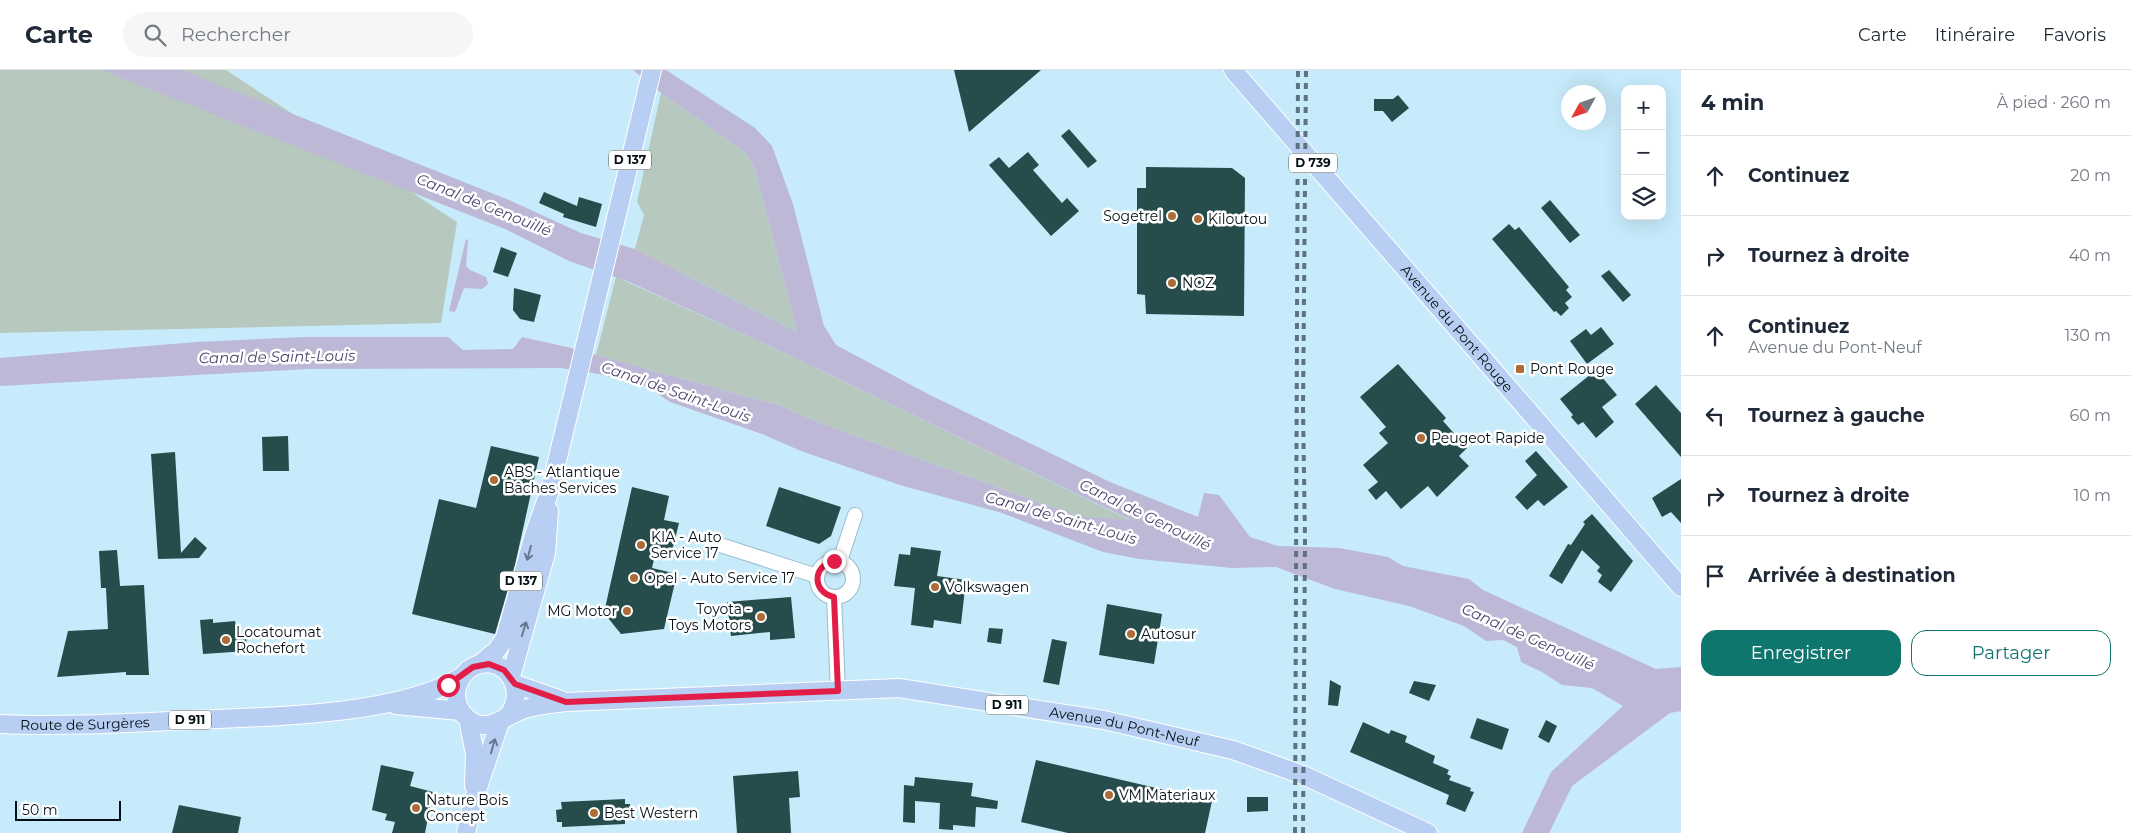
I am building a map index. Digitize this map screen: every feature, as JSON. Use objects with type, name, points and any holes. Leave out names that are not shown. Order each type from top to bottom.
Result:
[{"type":"main road","name":"Avenue du Pont Rouge","points":[[1233,70],[1681,587]]},
{"type":"main road","name":"D 137","points":[[480,664],[497,650],[505,638],[534,535],[550,490],[650,76]]},
{"type":"main road","name":"D 137","points":[[513,680],[546,553],[550,490]]},
{"type":"main road","points":[[466,833],[473,802],[503,720],[516,703],[513,680],[497,666],[480,664],[461,677],[456,694],[475,754],[473,802]]},
{"type":"main road","name":"D 911","points":[[380,705],[448,685],[461,677]]},
{"type":"main road","name":"D 911","points":[[513,680],[566,702]]},
{"type":"main road","name":"Avenue du Pont-Neuf","points":[[566,702],[899,688],[1104,720],[1233,750],[1303,775],[1428,833]]},
{"type":"main road","name":"D 911","points":[[503,720],[522,710],[566,702]]},
{"type":"main road","name":"D 911","points":[[380,705],[431,707],[464,715]]},
{"type":"main road","name":"Route de Surgères","points":[[0,724],[60,726],[210,720],[302,714],[380,705]]},
{"type":"main road","points":[[464,715],[483,725],[503,720]]},
{"type":"street","points":[[840,561],[855,515]]},
{"type":"street","points":[[711,542],[817,576]]},
{"type":"street","points":[[840,561],[850,568],[853,573],[853,585],[845,594],[834,597],[823,592],[817,582],[817,576],[823,565],[828,562],[840,561]]},
{"type":"street","points":[[834,597],[838,691]]},
{"type":"green space","points":[[0,70],[226,70],[457,222],[441,323],[0,333]]},
{"type":"green space","points":[[661,93],[745,152],[755,169],[797,332],[635,249],[644,215],[637,202]]},
{"type":"green space","points":[[616,277],[785,353],[1132,521],[1078,516],[828,426],[778,405],[596,355]]},
{"type":"water","points":[[101,70],[182,70],[509,200],[581,233],[635,249],[797,332],[755,169],[745,152],[661,93],[633,70],[666,70],[755,128],[772,146],[793,204],[824,326],[836,345],[930,395],[1110,482],[1198,517],[1204,493],[1219,495],[1250,537],[1278,546],[1339,548],[1388,557],[1403,566],[1469,579],[1483,590],[1656,669],[1681,667],[1681,711],[1670,713],[1572,786],[1549,833],[1522,833],[1551,772],[1623,706],[1592,688],[1562,685],[1542,672],[1521,662],[1517,647],[1503,640],[1486,641],[1464,626],[1409,606],[1335,589],[1276,567],[1232,568],[1139,559],[1103,552],[1002,513],[900,485],[801,451],[762,434],[670,402],[644,385],[599,374],[561,368],[307,369],[0,386],[0,358],[197,342],[303,337],[448,337],[463,350],[513,349],[522,337],[567,347],[778,405],[828,426],[1078,516],[1131,520],[785,353],[629,282],[569,261],[505,229]]},
{"type":"water","points":[[466,239],[468,240],[466,266],[470,270],[486,277],[488,284],[482,289],[464,288],[455,312],[449,311]]},
{"type":"building","points":[[954,70],[1041,70],[969,132]]},
{"type":"building","points":[[1398,95],[1409,108],[1392,122],[1383,111],[1374,111],[1374,99],[1393,99]]},
{"type":"building","points":[[1069,129],[1097,161],[1088,168],[1061,136]]},
{"type":"building","points":[[1028,152],[1039,165],[1033,170],[1062,203],[1067,198],[1079,211],[1051,236],[989,165],[999,157],[1009,168]]},
{"type":"building","points":[[1146,167],[1232,168],[1245,178],[1244,316],[1146,314],[1145,295],[1137,294],[1137,188],[1146,188]]},
{"type":"building","points":[[544,192],[577,206],[579,197],[602,204],[596,227],[563,217],[564,214],[539,203]]},
{"type":"building","points":[[1550,200],[1580,235],[1570,243],[1541,208]]},
{"type":"building","points":[[1509,224],[1515,230],[1519,227],[1569,287],[1566,290],[1572,297],[1565,303],[1569,308],[1561,316],[1556,311],[1554,312],[1492,239]]},
{"type":"building","points":[[501,247],[517,253],[508,277],[493,272]]},
{"type":"building","points":[[1609,270],[1631,295],[1623,302],[1601,276]]},
{"type":"building","points":[[514,288],[541,295],[534,322],[520,319],[513,310]]},
{"type":"building","points":[[1601,327],[1614,344],[1587,364],[1570,341],[1586,329],[1591,335]]},
{"type":"building","name":"Peugeot Rapide","points":[[1398,364],[1446,418],[1443,421],[1467,448],[1459,456],[1469,466],[1437,497],[1428,486],[1401,509],[1386,491],[1376,500],[1368,490],[1378,482],[1363,465],[1388,443],[1379,433],[1386,427],[1360,397]]},
{"type":"building","points":[[1596,370],[1617,395],[1602,407],[1614,422],[1596,438],[1583,422],[1578,425],[1571,417],[1573,415],[1560,399]]},
{"type":"building","points":[[1656,385],[1681,413],[1681,457],[1635,404]]},
{"type":"building","points":[[288,436],[289,471],[263,471],[262,437]]},
{"type":"building","points":[[491,446],[539,457],[515,565],[495,634],[412,614],[439,499],[476,508]]},
{"type":"building","points":[[1536,451],[1568,487],[1544,506],[1538,500],[1527,510],[1515,497],[1537,475],[1525,461]]},
{"type":"building","points":[[175,452],[181,553],[195,537],[207,548],[199,558],[158,559],[151,454]]},
{"type":"building","points":[[1681,479],[1681,523],[1671,512],[1662,517],[1652,498]]},
{"type":"building","points":[[632,487],[669,496],[664,520],[679,523],[672,551],[657,547],[652,568],[677,574],[664,629],[621,634],[604,613]]},
{"type":"building","points":[[779,487],[841,507],[831,536],[819,544],[766,526]]},
{"type":"building","points":[[1592,514],[1633,561],[1611,592],[1598,582],[1602,575],[1597,571],[1600,567],[1582,550],[1562,584],[1549,576],[1568,544],[1571,545],[1585,524],[1583,522]]},
{"type":"building","name":"Volkswagen","points":[[911,547],[941,551],[937,576],[966,580],[961,624],[934,620],[933,628],[911,625],[915,588],[894,586],[899,554],[910,555]]},
{"type":"building","points":[[117,550],[120,586],[144,585],[149,675],[126,675],[126,672],[57,677],[68,631],[108,629],[106,588],[101,588],[99,551]]},
{"type":"building","name":"Toyota - Toys Motors","points":[[791,597],[795,638],[770,640],[770,632],[731,636],[727,602]]},
{"type":"building","name":"Autosur","points":[[1107,604],[1162,614],[1154,664],[1099,655]]},
{"type":"building","points":[[213,619],[213,623],[235,621],[237,635],[246,634],[247,651],[203,654],[200,620]]},
{"type":"building","points":[[989,628],[1003,629],[1001,644],[987,642]]},
{"type":"building","points":[[1052,639],[1067,642],[1059,685],[1043,682]]},
{"type":"building","points":[[1330,680],[1341,686],[1338,706],[1328,705]]},
{"type":"building","points":[[1414,681],[1436,685],[1429,701],[1409,693]]},
{"type":"building","points":[[1477,718],[1509,729],[1502,750],[1470,738]]},
{"type":"building","points":[[1546,720],[1557,726],[1549,743],[1538,737]]},
{"type":"building","points":[[1363,722],[1389,734],[1391,730],[1407,736],[1405,742],[1435,756],[1433,763],[1449,770],[1447,774],[1451,776],[1449,780],[1471,788],[1470,791],[1474,792],[1465,812],[1446,804],[1449,795],[1350,752]]},
{"type":"building","name":"VM Materiaux","points":[[1036,760],[1212,801],[1205,833],[1068,833],[1021,822]]},
{"type":"building","points":[[381,765],[414,772],[410,786],[433,792],[425,833],[392,833],[395,822],[385,820],[387,814],[372,810]]},
{"type":"building","points":[[798,771],[800,797],[789,798],[791,833],[737,833],[733,776]]},
{"type":"building","points":[[915,777],[973,783],[971,796],[998,801],[997,809],[976,807],[975,827],[953,825],[953,830],[939,829],[940,803],[915,801],[915,823],[903,822],[904,785],[914,786]]},
{"type":"building","points":[[1247,797],[1268,797],[1268,811],[1247,812]]},
{"type":"building","name":"Best Western","points":[[625,799],[625,804],[630,804],[631,816],[625,816],[625,824],[562,827],[562,822],[557,822],[556,810],[562,809],[561,802]]},
{"type":"building","points":[[179,805],[241,817],[238,833],[172,833]]},
{"type":"railway","points":[[1295,833],[1298,70]]},
{"type":"railway","points":[[1303,833],[1305,539],[1303,409],[1306,70]]},
{"type":"place","name":"Sogetrel","points":[[1172,216]]},
{"type":"place","name":"Kiloutou","points":[[1198,219]]},
{"type":"place","name":"NOZ","points":[[1172,283]]},
{"type":"place","name":"Pont Rouge","points":[[1520,369]]},
{"type":"place","name":"Peugeot Rapide","points":[[1421,438]]},
{"type":"place","name":"ABS - Atlantique Bâches Services","points":[[494,480]]},
{"type":"place","name":"KIA - Auto Service 17","points":[[641,545]]},
{"type":"place","name":"Opel - Auto Service 17","points":[[634,578]]},
{"type":"place","name":"Volkswagen","points":[[935,587]]},
{"type":"place","name":"MG Motor","points":[[627,611]]},
{"type":"place","name":"Toyota - Toys Motors","points":[[761,617]]},
{"type":"place","name":"Autosur","points":[[1131,634]]},
{"type":"place","name":"Locatoumat Rochefort","points":[[226,640]]},
{"type":"place","name":"VM Materiaux","points":[[1109,795]]},
{"type":"place","name":"Nature Bois Concept","points":[[416,808]]},
{"type":"place","name":"Best Western","points":[[594,813]]},
{"type":"route","points":[[448,685],[473,667],[480,664],[489,664],[504,670],[511,676],[515,684],[532,692],[566,702],[838,691],[834,597],[828,596],[823,592],[817,582],[819,570],[823,565],[834,561]]},
{"type":"water label","name":"Canal de Genouillé","points":[[484,205]]},
{"type":"water label","name":"Canal de Saint-Louis","points":[[277,357]]},
{"type":"water label","name":"Canal de Saint-Louis","points":[[676,392]]},
{"type":"water label","name":"Canal de Genouillé","points":[[1145,515]]},
{"type":"water label","name":"Canal de Saint-Louis","points":[[1061,518]]},
{"type":"water label","name":"Canal de Genouillé","points":[[1528,637]]}]
